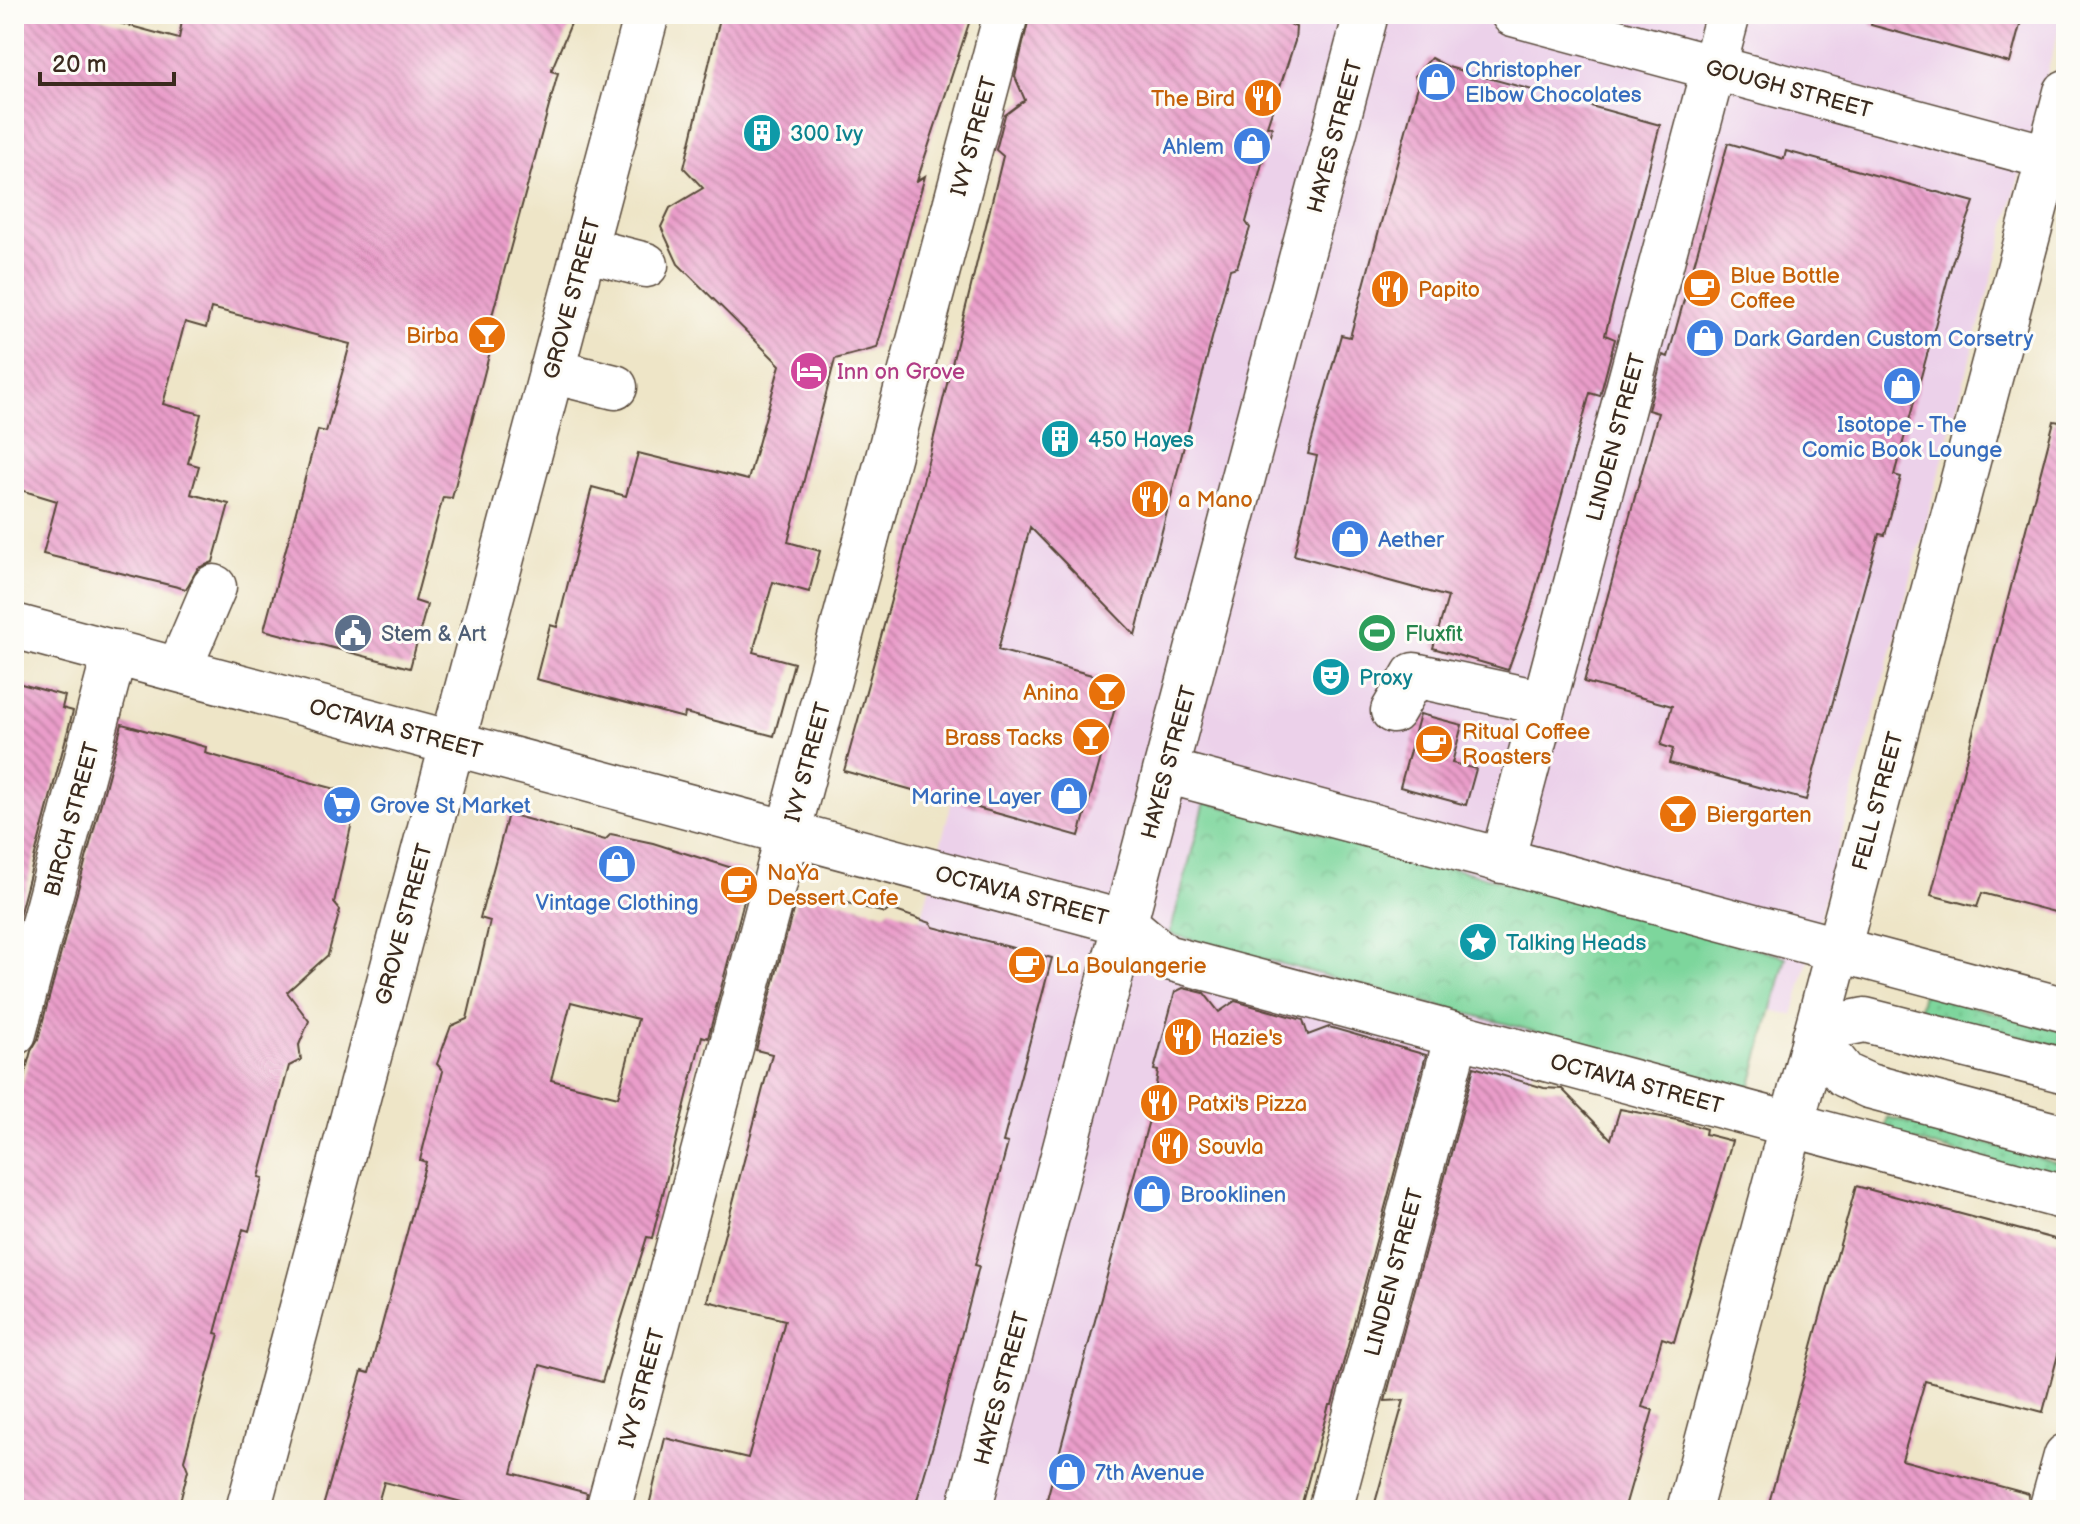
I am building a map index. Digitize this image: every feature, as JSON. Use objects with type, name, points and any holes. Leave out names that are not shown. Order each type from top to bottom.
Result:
[{"type":"street","name":"GROVE STREET","points":[[248,1510],[647,14]]},
{"type":"street","name":"IVY STREET","points":[[608,1510],[654,1405],[675,1329],[788,833],[1006,14]]},
{"type":"street","name":"HAYES STREET","points":[[969,1510],[1366,14]]},
{"type":"street","name":"GOUGH STREET","points":[[1513,14],[2057,160]]},
{"type":"street","name":"LINDEN STREET","points":[[1502,861],[1728,14]]},
{"type":"street","name":"FELL STREET","points":[[1689,1510],[1814,1037],[2057,160],[2066,92]]},
{"type":"street","points":[[584,249],[646,265]]},
{"type":"street","points":[[551,371],[615,387]]},
{"type":"street","points":[[179,669],[214,587]]},
{"type":"street","name":"OCTAVIA STREET","points":[[14,626],[1125,923],[1165,957],[2066,1198]]},
{"type":"street","name":"BIRCH STREET","points":[[14,1033],[115,652]]},
{"type":"street","points":[[1393,711],[1414,675],[1544,703]]},
{"type":"street","points":[[1166,771],[2066,1010]]},
{"type":"street","points":[[2066,1071],[1865,1020],[1840,1025],[1814,1037],[1845,1075],[1869,1086],[2066,1138]]},
{"type":"street","name":"LINDEN STREET","points":[[1330,1510],[1457,1035]]},
{"type":"street","points":[[2051,1510],[2066,1456]]},
{"type":"shaded area","points":[[1156,14],[2063,14],[1793,1015],[1575,966],[1492,1171],[1301,1131],[1201,1510],[768,1510]]},
{"type":"green space","points":[[1205,802],[1786,957],[1750,1089],[1170,934]]},
{"type":"green space","points":[[1923,993],[2066,1032],[2066,1049],[1919,1010]]},
{"type":"green space","points":[[1888,1117],[2066,1165],[2066,1181],[1884,1133]]},
{"type":"building","points":[[14,14],[86,14],[179,39],[183,14],[575,14],[551,71],[558,73],[487,334],[494,336],[452,498],[443,497],[415,601],[427,605],[410,668],[264,630],[318,430],[326,432],[350,344],[211,308],[206,328],[185,322],[163,404],[201,414],[188,463],[199,466],[191,494],[229,504],[213,562],[198,568],[186,589],[43,554],[57,501],[14,488]]},
{"type":"building","points":[[721,14],[972,14],[917,181],[925,176],[877,348],[835,359],[788,542],[820,551],[809,592],[773,582],[753,652],[794,663],[774,736],[685,713],[684,718],[536,679],[550,625],[557,627],[592,487],[626,496],[638,453],[748,480],[780,365],[678,264],[661,227],[670,208],[703,188],[684,168]]},
{"type":"building","points":[[1030,14],[1238,14],[1265,22],[1284,21],[1296,27],[1295,41],[1267,126],[1272,127],[1246,222],[1250,228],[1237,267],[1230,269],[1135,635],[1030,527],[998,650],[1122,683],[1079,836],[844,771],[919,498],[1003,156],[996,150],[1005,115],[1025,100],[1015,77]]},
{"type":"building","points":[[1873,14],[2023,14],[2010,63],[1871,25]]},
{"type":"building","points":[[1431,58],[1448,67],[1660,125],[1605,335],[1615,339],[1600,396],[1590,393],[1530,610],[1508,670],[1433,648],[1448,597],[1294,555],[1317,456],[1308,454],[1341,335],[1350,337],[1418,86],[1415,76]]},
{"type":"building","points":[[1728,143],[1784,159],[1786,151],[1974,202],[1953,260],[1894,475],[1901,477],[1885,535],[1879,534],[1806,800],[1669,763],[1673,749],[1661,745],[1672,706],[1584,682],[1658,413],[1648,410],[1663,355],[1668,357]]},
{"type":"building","points":[[2054,421],[2066,423],[2066,915],[1982,893],[1977,907],[1931,895]]},
{"type":"building","points":[[14,682],[65,696],[62,708],[73,711],[14,935]]},
{"type":"building","name":"Ritual Coffee Roasters","points":[[1420,714],[1462,725],[1452,763],[1476,769],[1466,805],[1400,787]]},
{"type":"building","points":[[122,724],[206,747],[205,753],[358,795],[334,903],[340,910],[328,955],[287,992],[309,1021],[299,1045],[301,1060],[289,1066],[259,1177],[263,1178],[249,1231],[243,1229],[215,1333],[219,1334],[184,1460],[188,1470],[178,1510],[14,1510],[14,1115],[31,1051],[38,1039]]},
{"type":"building","points":[[508,814],[605,840],[611,834],[653,843],[751,874],[708,1038],[702,1036],[652,1238],[647,1237],[602,1382],[540,1365],[512,1473],[587,1493],[584,1510],[493,1510],[384,1482],[376,1510],[322,1510],[362,1371],[369,1373],[426,1162],[420,1160],[443,1071],[437,1064],[451,1026],[467,1019],[490,921],[480,918]],"holes":[[[571,1002],[638,1019],[618,1097],[551,1080]]]},
{"type":"building","points":[[817,895],[885,913],[890,909],[931,923],[933,927],[1052,958],[1003,1142],[1008,1143],[975,1265],[979,1266],[936,1435],[914,1510],[648,1510],[665,1438],[748,1458],[769,1382],[785,1320],[707,1301],[772,1054],[756,1050],[796,899],[815,901]]},
{"type":"building","points":[[1183,988],[1204,993],[1219,1012],[1235,1001],[1303,1020],[1308,1035],[1329,1027],[1426,1055],[1332,1405],[1329,1405],[1300,1510],[1044,1510],[1153,1105],[1158,1071],[1154,1070],[1175,992]]},
{"type":"building","points":[[1474,1067],[1544,1088],[1562,1089],[1611,1139],[1620,1109],[1677,1120],[1706,1129],[1705,1134],[1732,1141],[1674,1342],[1662,1338],[1642,1407],[1653,1410],[1624,1510],[1373,1510],[1404,1400],[1385,1401]]},
{"type":"building","points":[[1856,1186],[2066,1242],[2066,1324],[2043,1412],[1925,1381],[1902,1460],[2029,1494],[2027,1510],[1767,1510]]},
{"type":"place","name":"Christopher Elbow Chocolates","points":[[1437,82]]},
{"type":"place","name":"The Bird","points":[[1263,98]]},
{"type":"place","name":"300 Ivy","points":[[762,133]]},
{"type":"place","name":"Ahlem","points":[[1252,146]]},
{"type":"place","name":"Blue Bottle Coffee","points":[[1702,288]]},
{"type":"place","name":"Papito","points":[[1390,289]]},
{"type":"place","name":"Birba","points":[[487,335]]},
{"type":"place","name":"Dark Garden Custom Corsetry","points":[[1705,338]]},
{"type":"place","name":"Inn on Grove","points":[[809,371]]},
{"type":"place","name":"Isotope - The Comic Book Lounge","points":[[1902,386]]},
{"type":"place","name":"450 Hayes","points":[[1060,439]]},
{"type":"place","name":"a Mano","points":[[1150,499]]},
{"type":"place","name":"Aether","points":[[1350,539]]},
{"type":"place","name":"Stem & Art","points":[[353,633]]},
{"type":"place","name":"Fluxfit","points":[[1377,633]]},
{"type":"place","name":"Proxy","points":[[1331,677]]},
{"type":"place","name":"Anina","points":[[1107,692]]},
{"type":"place","name":"Brass Tacks","points":[[1091,737]]},
{"type":"place","name":"Ritual Coffee Roasters","points":[[1434,744]]},
{"type":"place","name":"Marine Layer","points":[[1069,796]]},
{"type":"place","name":"Grove St Market","points":[[342,805]]},
{"type":"place","name":"Biergarten","points":[[1678,814]]},
{"type":"place","name":"Vintage Clothing","points":[[617,864]]},
{"type":"place","name":"NaYa Dessert Cafe","points":[[739,885]]},
{"type":"place","name":"Talking Heads","points":[[1478,942]]},
{"type":"place","name":"La Boulangerie","points":[[1027,965]]},
{"type":"place","name":"Hazie's","points":[[1183,1037]]},
{"type":"place","name":"Patxi's Pizza","points":[[1159,1103]]},
{"type":"place","name":"Souvla","points":[[1170,1146]]},
{"type":"place","name":"Brooklinen","points":[[1152,1194]]},
{"type":"place","name":"7th Avenue","points":[[1067,1472]]}]
